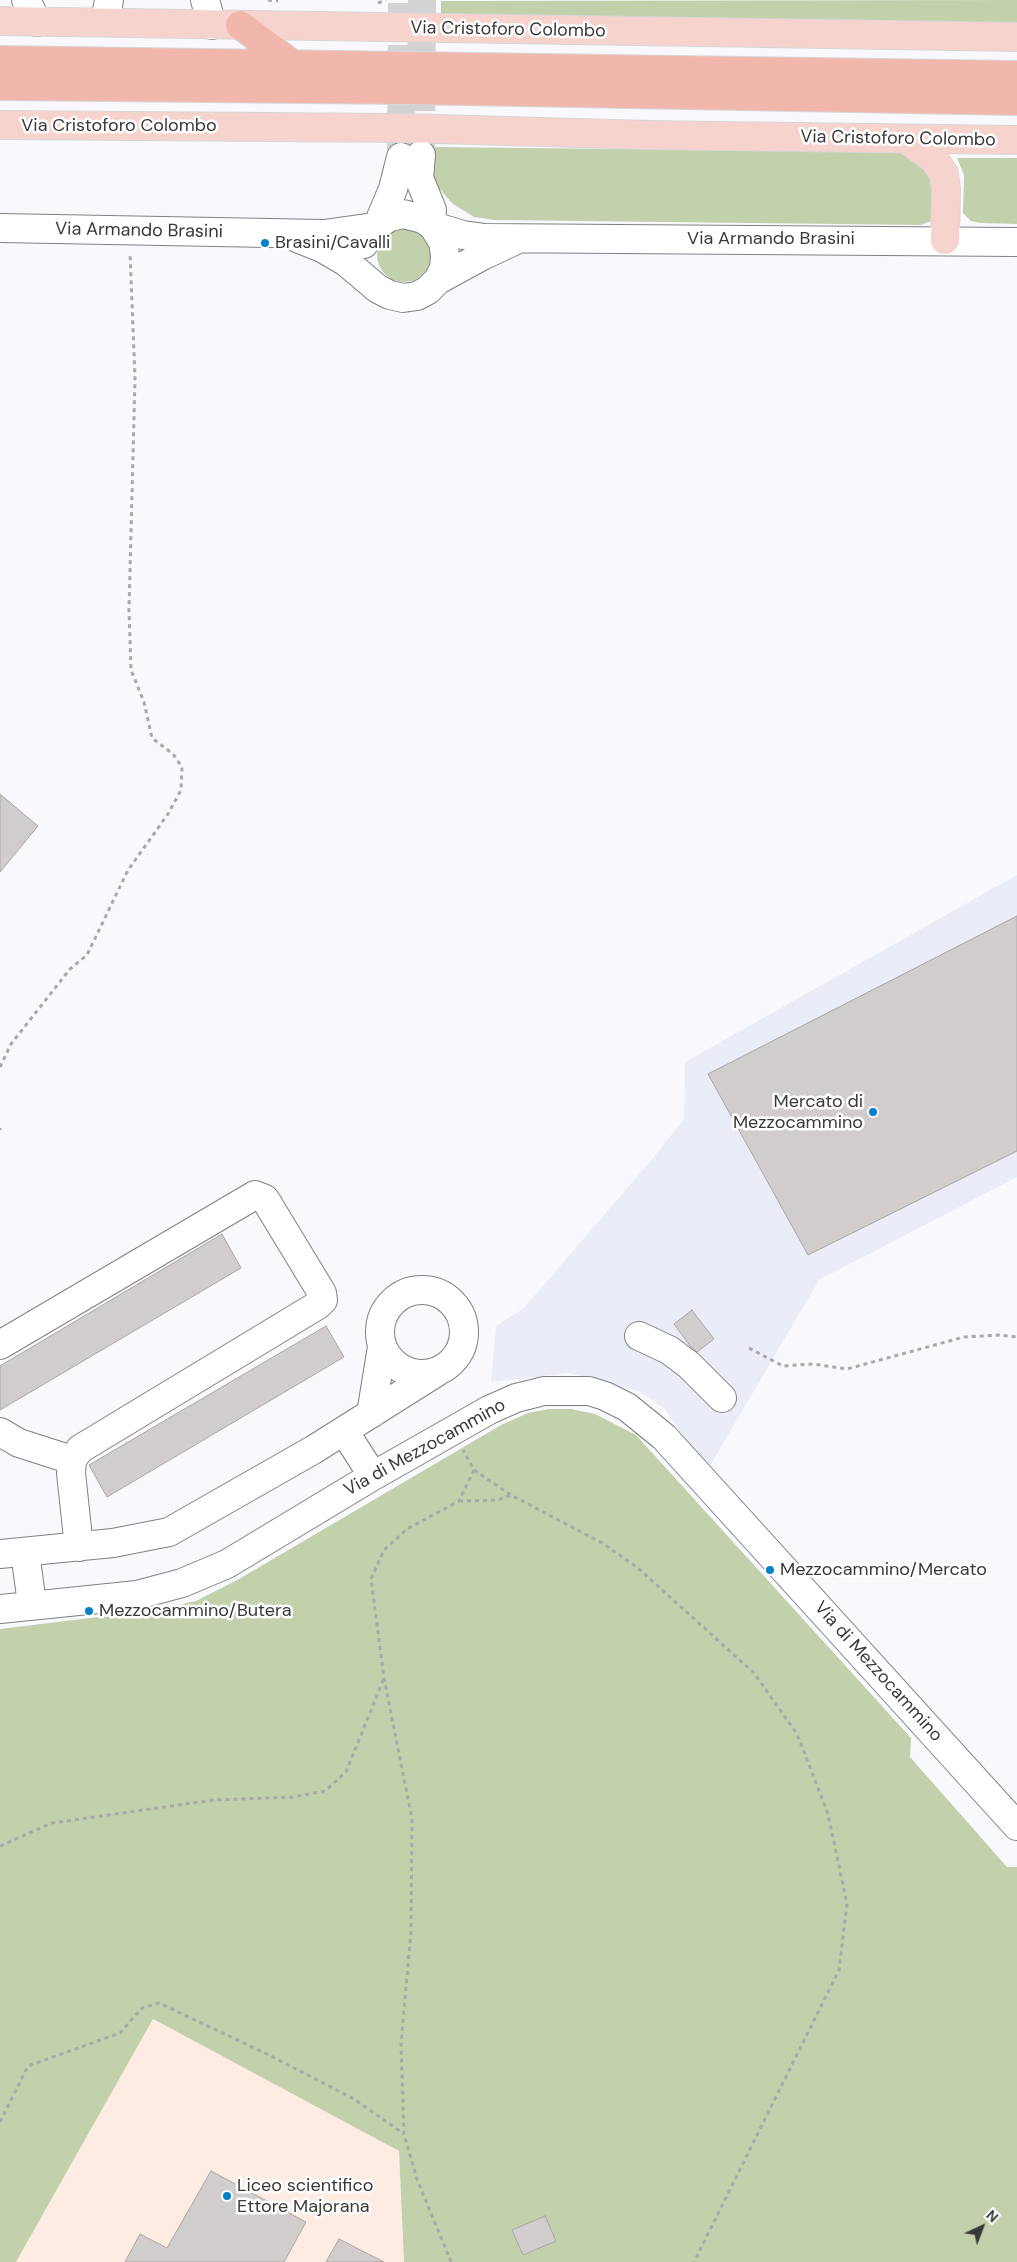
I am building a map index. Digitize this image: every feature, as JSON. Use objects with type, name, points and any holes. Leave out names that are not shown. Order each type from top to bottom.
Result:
[{"type":"highway","points":[[240,25],[291,63]]},
{"type":"highway","name":"Via Cristoforo Colombo","points":[[0,60],[1017,75]]},
{"type":"highway","points":[[0,86],[416,90],[1017,101]]},
{"type":"main road","name":"Via Cristoforo Colombo","points":[[0,21],[31,11],[208,12],[240,25],[1017,37]]},
{"type":"main road","name":"Via Cristoforo Colombo","points":[[0,125],[402,128],[1017,140]]},
{"type":"main road","points":[[906,139],[934,158],[944,174],[946,189],[945,240]]},
{"type":"street","points":[[369,279],[364,266],[362,252],[366,239],[376,225],[411,156],[432,210],[432,225],[443,242],[444,268],[438,280]]},
{"type":"street","name":"Via Armando Brasini","points":[[0,228],[336,233],[376,225],[390,217],[403,214],[416,216],[432,225],[470,236],[1017,242]]},
{"type":"street","name":"Via Armando Brasini","points":[[279,233],[327,250],[369,279],[378,289],[390,295],[404,298],[417,296],[428,290],[438,280],[495,249],[525,237]]},
{"type":"street","points":[[0,1345],[251,1196],[258,1195],[264,1199],[323,1296],[321,1303],[86,1444],[72,1460],[79,1546]]},
{"type":"street","points":[[32,1604],[12,1553],[152,1537],[169,1532],[344,1431],[371,1414],[451,1363],[461,1349],[464,1336],[463,1323],[457,1308],[445,1296],[431,1290],[417,1290],[404,1293],[390,1304],[383,1314],[379,1330],[382,1347],[371,1414]]},
{"type":"street","points":[[639,1336],[669,1350],[689,1365],[722,1398]]},
{"type":"street","points":[[382,1347],[391,1361],[406,1371],[421,1374],[437,1372]]},
{"type":"street","name":"Via di Mezzocammino","points":[[0,1608],[137,1594],[182,1583],[227,1564],[373,1476],[489,1410],[516,1398],[544,1390],[589,1391],[605,1396],[627,1407],[664,1437],[1017,1826]]},
{"type":"street","points":[[344,1431],[373,1476]]},
{"type":"street","points":[[0,1432],[19,1443],[72,1460]]},
{"type":"path","points":[[377,3],[386,0]]},
{"type":"path","points":[[0,1067],[11,1044],[70,969],[87,955],[128,870],[168,814],[181,790],[182,767],[173,754],[152,738],[144,702],[131,670],[128,610],[135,378],[130,230]]},
{"type":"path","points":[[749,1348],[783,1366],[812,1364],[847,1369],[964,1337],[1000,1335],[1017,1337]]},
{"type":"path","points":[[453,1430],[474,1470],[511,1494],[602,1543],[638,1568],[754,1673],[797,1734],[828,1814],[847,1904],[839,1970],[694,2262]]},
{"type":"path","points":[[458,1500],[474,1470]]},
{"type":"path","points":[[451,2262],[417,2179],[404,2134],[401,2044],[411,1931],[412,1819],[384,1678],[371,1578],[384,1550],[407,1529],[458,1500],[498,1500],[511,1494]]},
{"type":"path","points":[[0,1846],[52,1823],[214,1800],[293,1796],[325,1791],[346,1772],[384,1678]]},
{"type":"path","points":[[0,2122],[28,2066],[120,2033],[142,2008],[159,2003],[267,2054],[354,2099],[404,2134]]},
{"type":"shaded area","points":[[1017,875],[1017,1177],[819,1280],[707,1471],[665,1409],[639,1391],[569,1373],[491,1382],[496,1326],[524,1308],[654,1157],[684,1119],[685,1062]]},
{"type":"shaded area","points":[[153,2019],[399,2151],[404,2262],[16,2262]]},
{"type":"green space","points":[[1017,0],[1017,25],[441,16],[441,1]]},
{"type":"green space","points":[[430,147],[908,152],[936,172],[937,213],[931,221],[921,225],[494,220],[474,217],[453,204],[437,186],[432,170]]},
{"type":"green space","points":[[957,158],[1017,158],[1017,224],[980,223],[971,221],[963,213],[964,175]]},
{"type":"green space","points":[[404,228],[414,230],[423,236],[429,245],[431,255],[429,265],[423,274],[414,280],[404,282],[394,280],[385,274],[379,265],[377,255],[379,245],[385,236],[394,230]]},
{"type":"green space","points":[[549,1409],[571,1409],[595,1414],[636,1435],[911,1738],[910,1757],[1007,1867],[1017,1867],[1017,2262],[404,2262],[399,2151],[153,2019],[16,2262],[0,2262],[0,1629],[155,1610],[196,1601],[239,1579],[501,1425],[528,1413]]},
{"type":"building","points":[[0,794],[38,826],[0,872]]},
{"type":"building","name":"Mercato di Mezzocammino","points":[[1017,916],[1017,1151],[808,1255],[708,1074]]},
{"type":"building","points":[[222,1234],[241,1268],[0,1410],[0,1366]]},
{"type":"building","points":[[692,1310],[714,1339],[697,1352],[674,1324]]},
{"type":"building","points":[[326,1326],[344,1357],[107,1497],[89,1465]]},
{"type":"building","name":"Liceo scientifico Ettore Majorana","points":[[211,2171],[306,2222],[284,2262],[125,2262],[140,2234],[167,2248]]},
{"type":"building","points":[[545,2216],[556,2241],[523,2255],[512,2230]]},
{"type":"building","name":"Liceo scientifico Ettore Majorana","points":[[339,2239],[384,2262],[326,2262]]},
{"type":"tunnel","points":[[401,157],[402,0]]},
{"type":"tunnel","points":[[421,153],[422,0]]},
{"type":"place","name":"Brasini/Cavalli","points":[[265,243]]},
{"type":"place","name":"Mercato di Mezzocammino","points":[[873,1112]]},
{"type":"place","name":"Mezzocammino/Mercato","points":[[770,1570]]},
{"type":"place","name":"Mezzocammino/Butera","points":[[89,1611]]},
{"type":"place","name":"Liceo scientifico Ettore Majorana","points":[[227,2196]]}]
